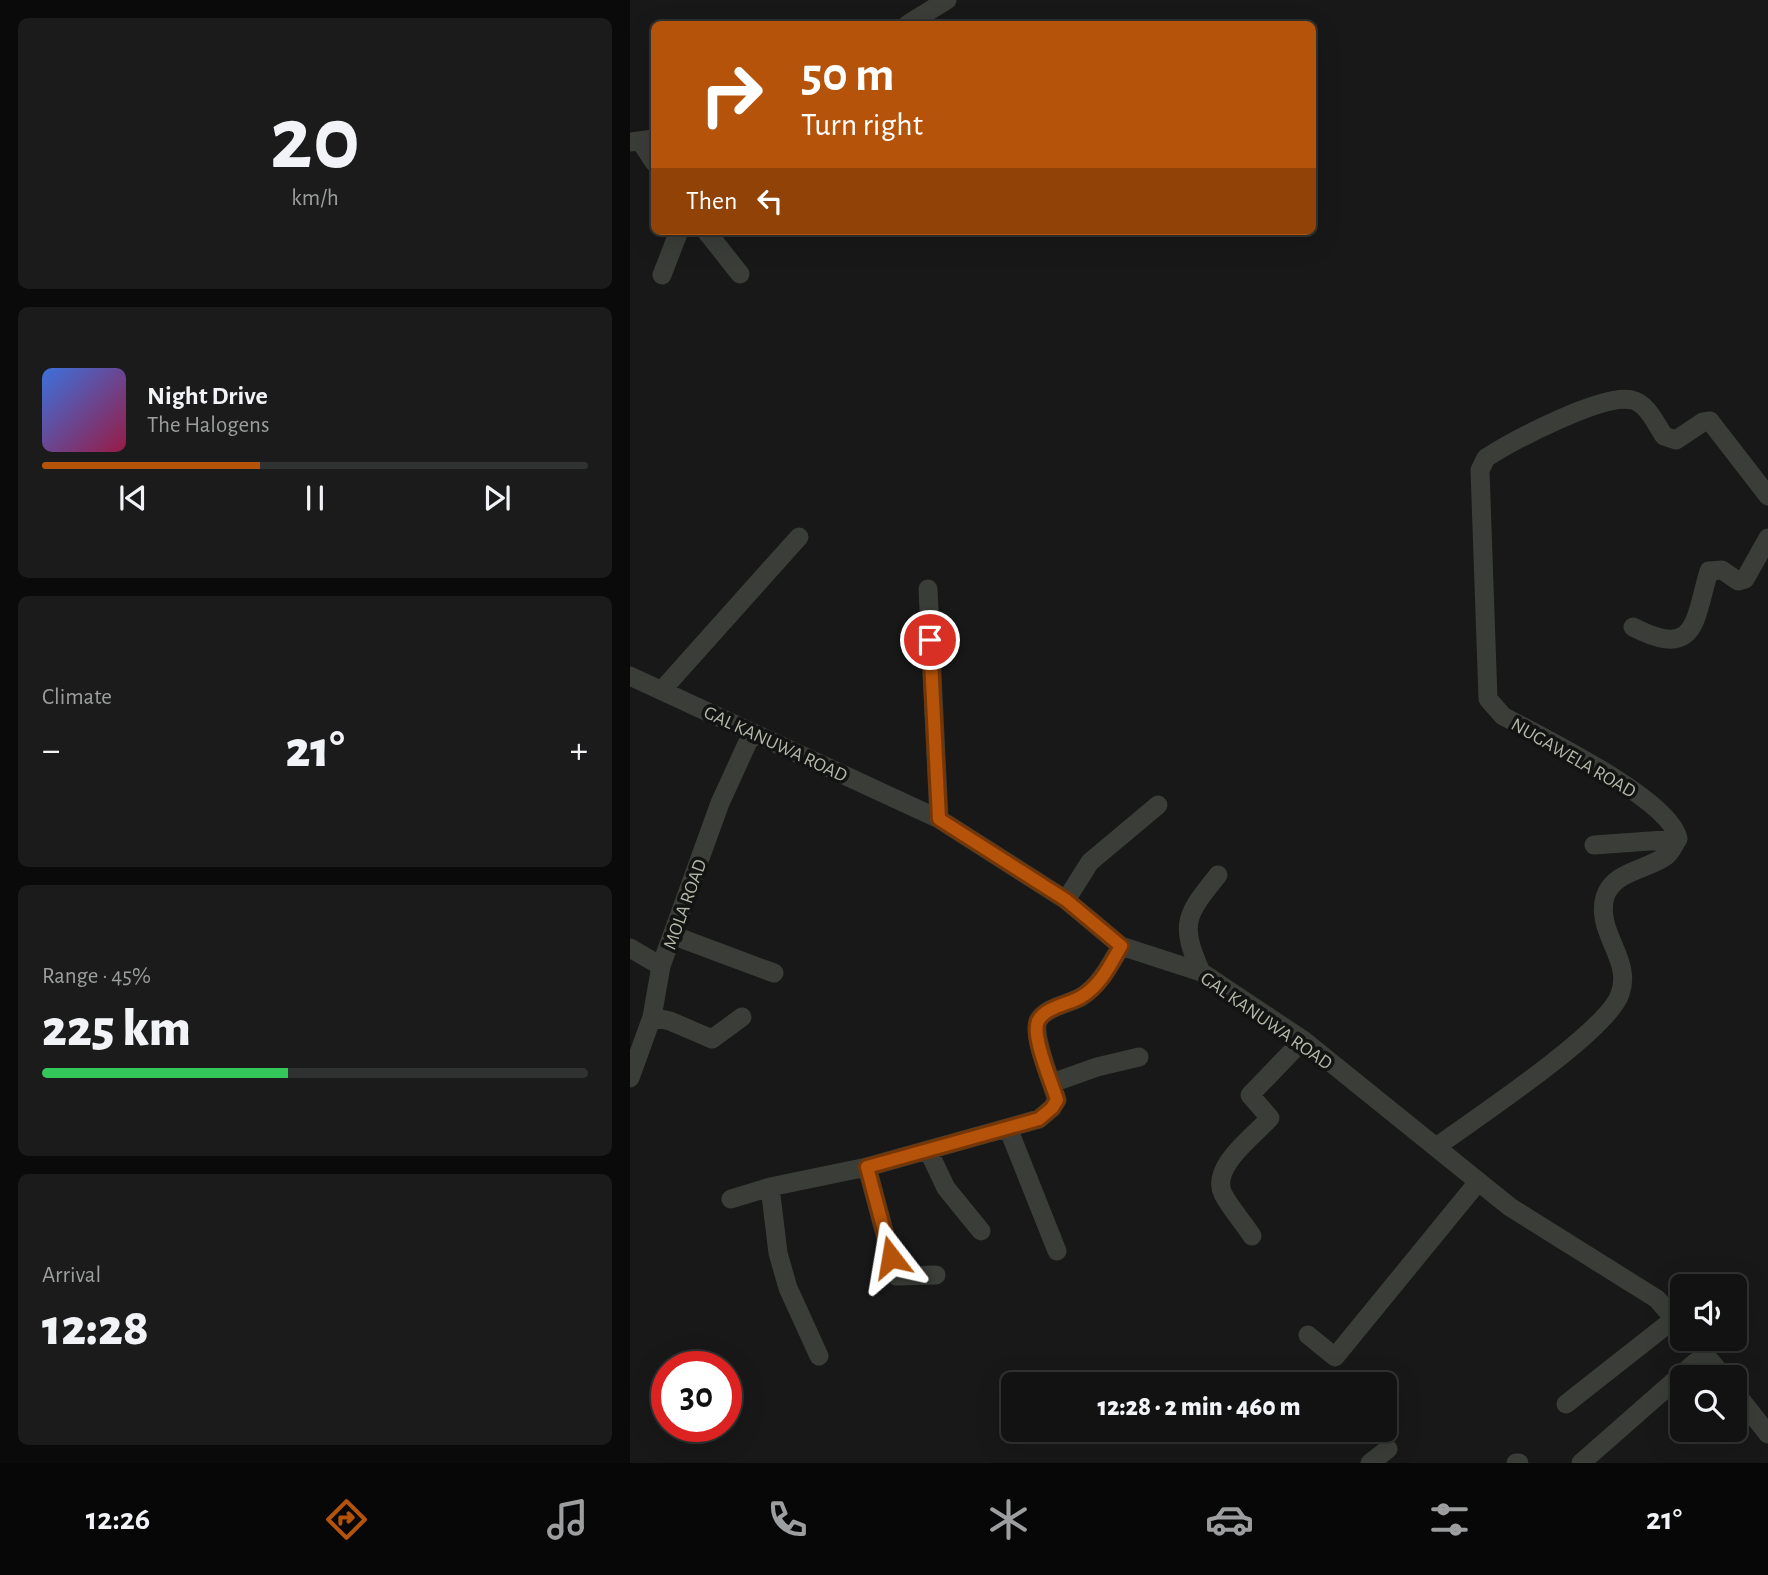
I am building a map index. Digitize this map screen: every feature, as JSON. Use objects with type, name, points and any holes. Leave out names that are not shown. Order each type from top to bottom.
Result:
[{"type":"street","points":[[913,21],[947,0]]},
{"type":"street","points":[[642,141],[651,157]]},
{"type":"street","points":[[662,275],[677,235]]},
{"type":"street","points":[[709,235],[740,274]]},
{"type":"street","name":"NUGAWELA ROAD","points":[[1678,839],[1676,827],[1646,799],[1503,716],[1489,699],[1480,470],[1486,458],[1495,452],[1595,404],[1632,400],[1644,406],[1664,436],[1676,440],[1703,422],[1710,421],[1768,496]]},
{"type":"street","points":[[663,689],[799,537]]},
{"type":"street","points":[[1633,627],[1662,641],[1674,641],[1692,628],[1709,571],[1713,568],[1738,581],[1745,579],[1768,538]]},
{"type":"street","points":[[928,589],[939,819]]},
{"type":"street","name":"GAL KANUWA ROAD","points":[[630,676],[939,819],[1066,900],[1121,946],[1201,972],[1303,1040],[1510,1207],[1657,1299],[1670,1314]]},
{"type":"street","name":"MOLA ROAD","points":[[631,1074],[652,1017],[661,965],[720,803],[752,733]]},
{"type":"street","points":[[1066,900],[1090,862],[1158,805]]},
{"type":"street","points":[[1594,845],[1678,839]]},
{"type":"street","points":[[1436,1147],[1555,1061],[1583,1037],[1620,995],[1623,970],[1603,921],[1606,895],[1623,875],[1667,856],[1678,839]]},
{"type":"street","points":[[1201,972],[1187,942],[1190,910],[1218,875]]},
{"type":"street","points":[[672,935],[774,973]]},
{"type":"street","points":[[731,1199],[770,1187],[867,1167],[1039,1119],[1057,1100],[1037,1034],[1038,1020],[1046,1013],[1082,997],[1103,978],[1121,946]]},
{"type":"street","points":[[630,948],[661,965]]},
{"type":"street","points":[[652,1017],[712,1039],[742,1017]]},
{"type":"street","points":[[1252,1236],[1222,1192],[1220,1177],[1229,1162],[1270,1118],[1250,1095],[1303,1040]]},
{"type":"street","points":[[1052,1083],[1097,1066],[1139,1057]]},
{"type":"street","points":[[1008,1128],[1057,1251]]},
{"type":"street","points":[[928,1150],[946,1188],[981,1231]]},
{"type":"street","points":[[867,1167],[896,1276],[936,1275]]},
{"type":"street","points":[[1308,1335],[1335,1357],[1478,1182]]},
{"type":"street","points":[[770,1187],[778,1253],[788,1288],[819,1356]]},
{"type":"street","points":[[1566,1404],[1670,1329]]},
{"type":"street","points":[[1702,1351],[1714,1365]]},
{"type":"street","points":[[1581,1463],[1705,1354]]},
{"type":"street","points":[[1747,1407],[1768,1434]]},
{"type":"street","points":[[1370,1463],[1388,1450]]},
{"type":"route","points":[[891,1257],[867,1167],[1039,1119],[1052,1108],[1057,1100],[1037,1034],[1038,1020],[1046,1013],[1082,997],[1103,978],[1121,946],[1066,900],[939,819],[930,640]]}]
